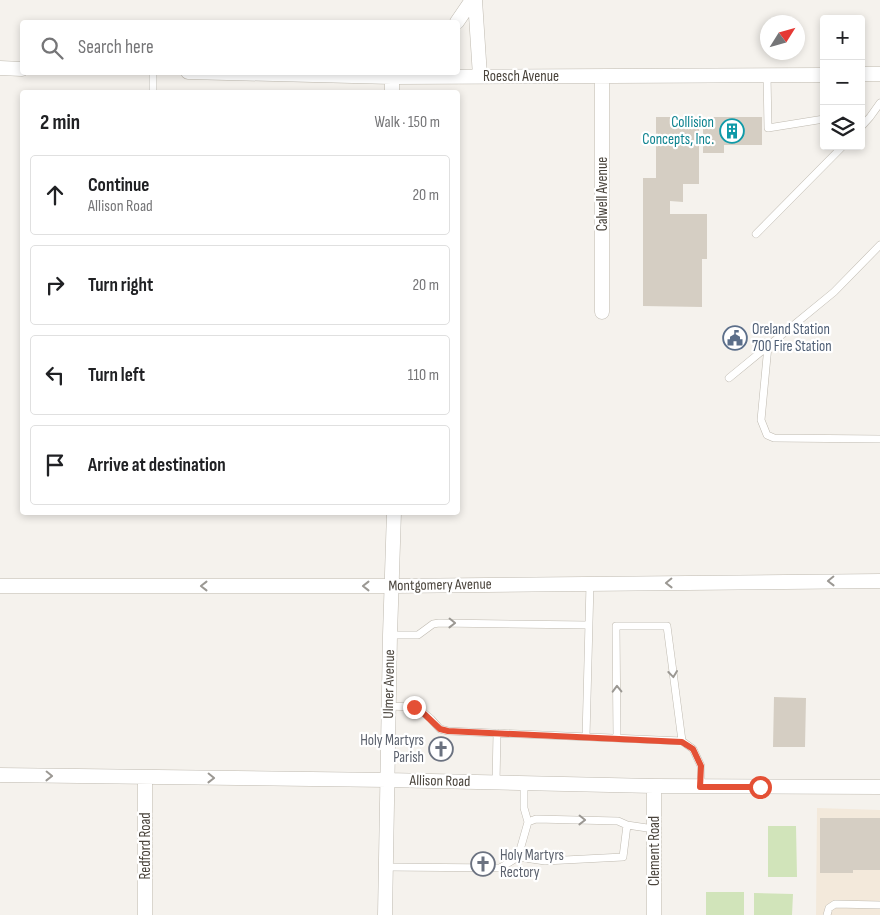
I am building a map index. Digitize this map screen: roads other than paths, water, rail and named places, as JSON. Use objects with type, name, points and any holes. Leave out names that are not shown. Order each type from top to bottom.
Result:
[{"type":"street","points":[[458,20],[473,0]]},
{"type":"street","points":[[473,0],[480,76]]},
{"type":"street","points":[[0,68],[20,69]]},
{"type":"street","points":[[865,74],[880,74]]},
{"type":"street","points":[[393,90],[397,75]]},
{"type":"street","name":"Roesch Avenue","points":[[397,75],[602,77],[820,75]]},
{"type":"street","name":"Calwell Avenue","points":[[602,77],[602,312]]},
{"type":"street","name":"Ulmer Avenue","points":[[385,915],[388,706],[394,515]]},
{"type":"street","name":"Montgomery Avenue","points":[[0,586],[391,586],[880,581]]},
{"type":"street","name":"Allison Road","points":[[0,775],[387,780],[700,787],[880,787]]},
{"type":"street","name":"Redford Road","points":[[145,777],[145,915]]},
{"type":"street","name":"Clement Road","points":[[654,786],[654,915]]},
{"type":"lane","points":[[153,75],[153,90]]},
{"type":"lane","points":[[767,75],[768,128],[820,120]]},
{"type":"lane","points":[[865,123],[880,103]]},
{"type":"lane","points":[[756,234],[839,150]]},
{"type":"lane","points":[[729,378],[834,292],[880,245]]},
{"type":"lane","points":[[768,346],[761,420],[767,435],[774,438],[880,440]]},
{"type":"lane","points":[[586,736],[590,584]]},
{"type":"lane","points":[[390,635],[418,635],[433,624],[439,623],[588,625]]},
{"type":"lane","points":[[617,738],[616,626],[667,626],[682,742]]},
{"type":"lane","points":[[388,706],[418,708],[440,729],[448,731],[682,742],[693,749],[701,766],[700,787]]},
{"type":"lane","points":[[496,782],[497,733]]},
{"type":"lane","points":[[518,857],[528,822],[524,808],[524,783]]},
{"type":"lane","points":[[528,822],[536,819],[618,821],[654,829]]},
{"type":"lane","points":[[386,867],[500,868],[518,857],[545,861],[623,856],[627,824]]},
{"type":"lane","points":[[827,915],[829,908],[835,904],[880,905]]},
{"type":"place","name":"Collision Concepts, Inc.","points":[[732,131]]},
{"type":"place","name":"Oreland Station 700 Fire Station","points":[[735,338]]},
{"type":"place","name":"Holy Martyrs Parish","points":[[441,749]]},
{"type":"place","name":"Holy Martyrs Rectory","points":[[483,864]]}]
